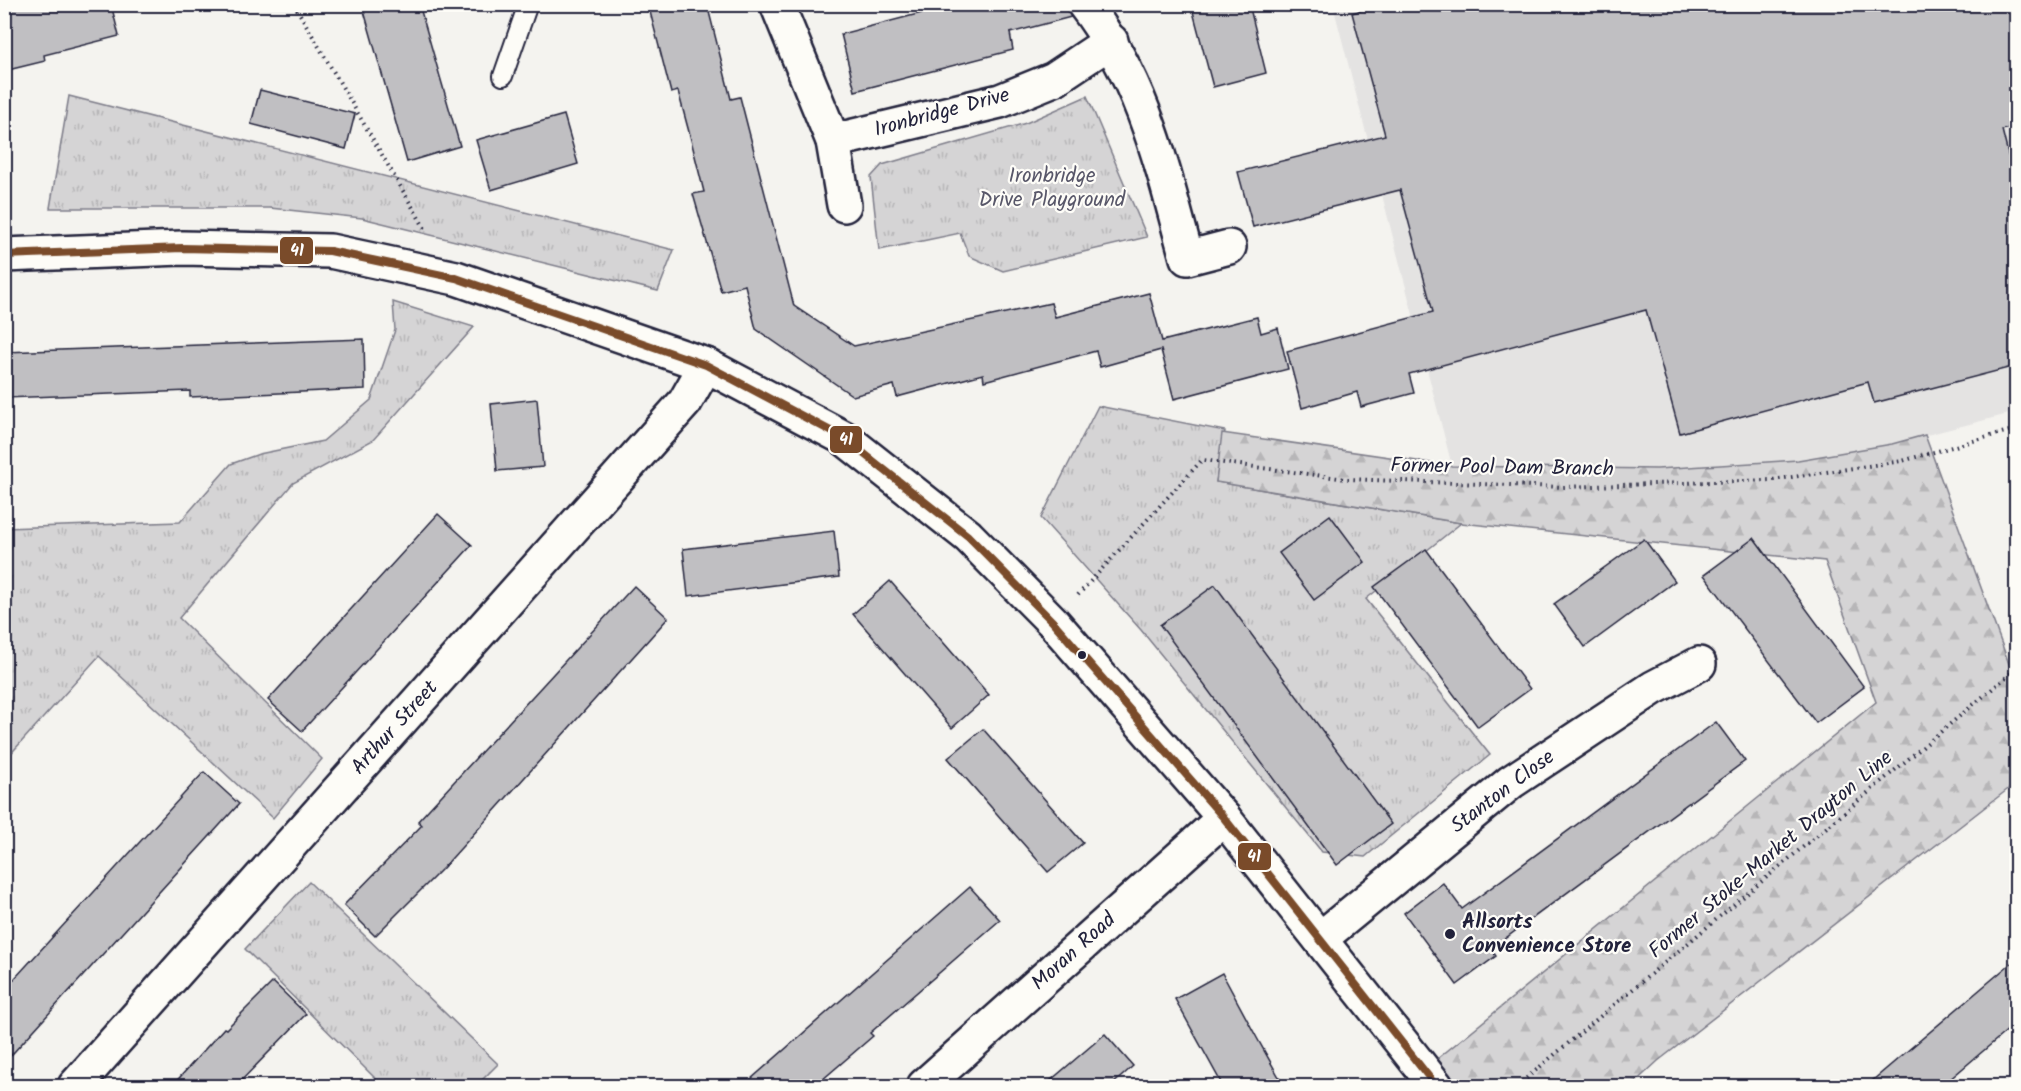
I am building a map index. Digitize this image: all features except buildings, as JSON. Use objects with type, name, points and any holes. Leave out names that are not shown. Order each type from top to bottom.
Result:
[{"type":"street","points":[[777,4],[832,141],[844,205]]},
{"type":"street","points":[[1084,4],[1111,41],[1130,75],[1145,112],[1187,258],[1229,247]]},
{"type":"street","name":"Ironbridge Drive","points":[[832,141],[1000,101],[1054,79],[1111,41]]},
{"type":"street","points":[[4,255],[182,248],[330,251],[456,278],[706,365],[844,438],[968,536],[1053,622],[1224,818],[1426,1075]]},
{"type":"street","name":"Arthur Street","points":[[75,1086],[685,402],[706,365]]},
{"type":"street","name":"Stanton Close","points":[[1320,939],[1510,782],[1653,688],[1699,664]]},
{"type":"street","name":"Moran Road","points":[[924,1086],[1224,818]]},
{"type":"lane","points":[[503,76],[528,4]]},
{"type":"path","points":[[294,4],[390,172],[456,278]]},
{"type":"path","name":"Former Pool Dam Branch","points":[[1053,622],[1202,460],[1368,480],[1563,487],[1772,480],[1902,461],[2016,429]]},
{"type":"path","name":"Former Stoke-Market Drayton Line","points":[[1517,1086],[2016,669]]},
{"type":"shaded area","points":[[1333,5],[2016,5],[2016,412],[1892,444],[1798,460],[1657,469],[1452,466]]},
{"type":"green space","points":[[69,96],[674,250],[658,291],[362,218],[270,208],[50,208]]},
{"type":"green space","name":"Ironbridge Drive Playground","points":[[1087,96],[1147,237],[1003,271],[969,256],[960,233],[879,250],[871,177],[882,165],[1026,123]]},
{"type":"green space","points":[[393,302],[474,327],[373,440],[293,483],[179,618],[322,759],[273,818],[99,656],[5,760],[5,528],[180,522],[231,464],[259,454],[323,441],[371,400],[395,330]]},
{"type":"green space","points":[[1098,406],[1225,431],[1216,482],[1461,523],[1366,599],[1490,755],[1365,857],[1322,852],[1141,630],[1041,518]]},
{"type":"green space","points":[[1222,433],[1452,466],[1657,469],[1798,460],[1892,444],[1925,435],[2016,683],[2016,783],[1658,1061],[1631,1086],[1404,1086],[1876,702],[1825,561],[1461,523],[1216,482]]},
{"type":"green space","points":[[309,882],[498,1064],[476,1086],[383,1086],[245,949]]},
{"type":"transit line","name":"41","points":[[4,255],[182,248],[330,251],[456,278],[706,365],[844,438],[968,536],[1053,622],[1224,818],[1436,1086]]},
{"type":"place","name":"Allsorts Convenience Store","points":[[1450,934]]}]
